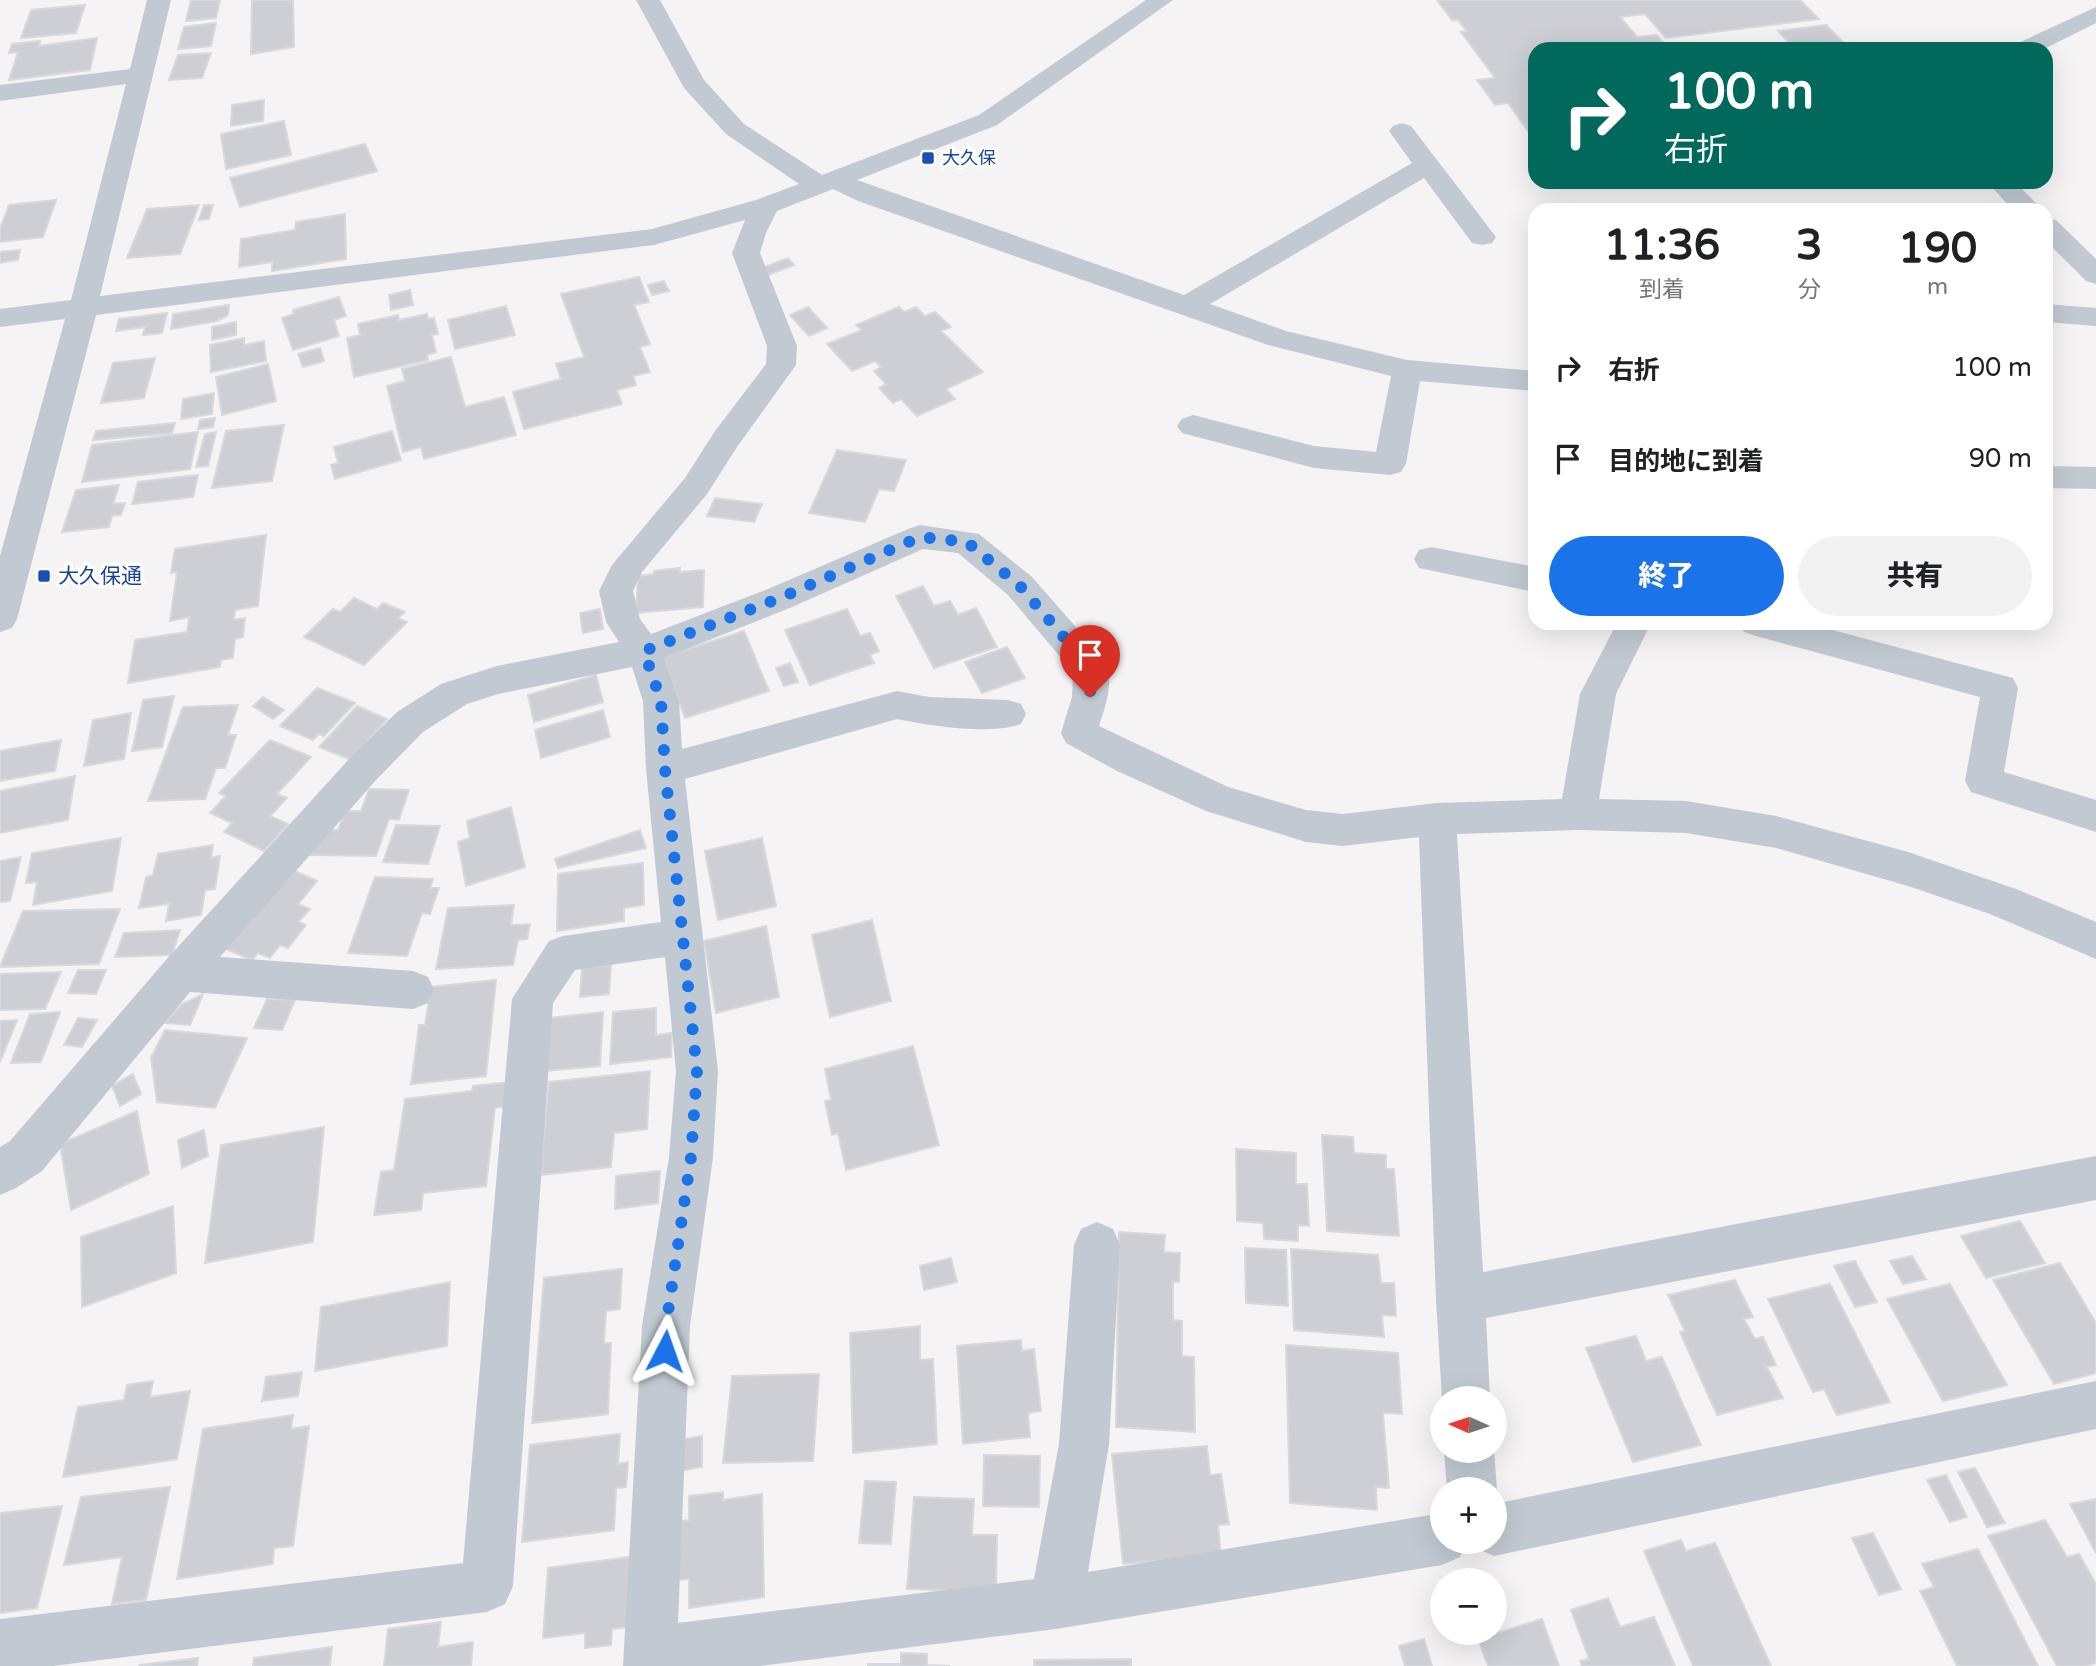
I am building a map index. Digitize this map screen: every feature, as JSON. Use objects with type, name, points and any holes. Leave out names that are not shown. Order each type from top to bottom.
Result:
[{"type":"street","points":[[0,619],[83,309],[159,0]]},
{"type":"street","points":[[648,0],[693,83],[735,129],[828,183],[1279,338],[1407,370],[1528,380]]},
{"type":"street","points":[[0,318],[653,237],[766,206],[988,120],[1161,0]]},
{"type":"street","points":[[2039,42],[2096,14]]},
{"type":"street","points":[[0,93],[140,75]]},
{"type":"street","points":[[1402,131],[1482,237]]},
{"type":"street","points":[[1188,306],[1427,165]]},
{"type":"street","points":[[2007,189],[2022,203]]},
{"type":"street","points":[[766,206],[752,233],[746,254],[782,346],[781,365],[726,439],[696,486],[629,565],[616,591],[623,622],[644,651],[661,701],[665,769],[697,1071],[691,1157],[666,1326],[651,1660],[1056,1603],[1430,1541]]},
{"type":"street","points":[[2053,233],[2096,275]]},
{"type":"street","points":[[2053,314],[2096,317]]},
{"type":"street","points":[[1193,426],[1314,457],[1390,464],[1407,370]]},
{"type":"street","points":[[2053,477],[2096,478]]},
{"type":"street","points":[[0,1173],[26,1156],[181,973],[363,769],[411,722],[454,694],[497,680],[644,651],[780,598],[920,537],[967,542],[1020,586],[1091,669],[1090,697],[1079,733],[1130,760],[1219,800],[1306,826],[1343,830],[1437,819],[1578,814],[1686,817],[1776,832],[1943,881],[2001,901],[2096,941]]},
{"type":"street","points":[[1431,559],[1528,579]]},
{"type":"street","points":[[1578,814],[1598,694],[1630,630]]},
{"type":"street","points":[[1782,630],[2000,688],[1984,781],[2096,816]]},
{"type":"street","points":[[665,769],[897,705],[929,711],[1009,714]]},
{"type":"street","points":[[1437,819],[1465,1386]]},
{"type":"street","points":[[0,1646],[487,1586],[533,999],[563,954],[682,937]]},
{"type":"street","points":[[181,973],[413,990]]},
{"type":"street","points":[[1459,1300],[2096,1178]]},
{"type":"street","points":[[1056,1603],[1084,1444],[1097,1245]]},
{"type":"street","points":[[1507,1527],[2096,1405]]},
{"type":"building","points":[[191,0],[220,0],[216,18],[186,21]]},
{"type":"building","points":[[252,0],[293,0],[294,47],[251,54]]},
{"type":"building","points":[[1437,0],[1800,0],[1819,19],[1666,38],[1645,14],[1620,17],[1637,37],[1657,35],[1663,42],[1528,42],[1528,131],[1508,103],[1495,105],[1477,80],[1495,78],[1461,32],[1467,31],[1458,20],[1452,20]]},
{"type":"building","points":[[85,5],[76,33],[21,38],[31,10]]},
{"type":"building","points":[[216,23],[211,46],[178,49],[184,27]]},
{"type":"building","points":[[1826,25],[1843,42],[1788,42],[1778,31]]},
{"type":"building","points":[[97,38],[90,70],[9,80],[18,52],[9,53],[12,44],[40,41],[39,46]]},
{"type":"building","points":[[211,53],[202,78],[169,80],[178,55]]},
{"type":"building","points":[[264,100],[263,121],[231,126],[232,105]]},
{"type":"building","points":[[284,121],[291,155],[226,169],[221,134]]},
{"type":"building","points":[[365,144],[377,171],[240,207],[230,178]]},
{"type":"building","points":[[56,200],[43,237],[0,242],[0,229],[9,205]]},
{"type":"building","points":[[199,205],[180,254],[127,258],[147,209]]},
{"type":"building","points":[[204,205],[213,205],[209,219],[199,220]]},
{"type":"building","points":[[345,214],[346,259],[272,271],[272,262],[239,267],[241,239],[295,230],[296,222]]},
{"type":"building","points":[[20,250],[18,260],[0,263],[0,252]]},
{"type":"building","points":[[788,258],[794,265],[768,275],[762,268]]},
{"type":"building","points":[[639,277],[649,302],[634,305],[650,344],[640,347],[650,372],[633,376],[636,385],[617,390],[622,404],[524,429],[513,392],[561,379],[556,364],[584,357],[561,294]]},
{"type":"building","points":[[664,281],[669,291],[652,295],[648,285]]},
{"type":"building","points":[[410,290],[413,305],[391,310],[389,295]]},
{"type":"building","points":[[339,297],[346,316],[334,320],[339,336],[293,350],[282,318],[294,314],[293,310]]},
{"type":"building","points":[[229,305],[228,315],[217,321],[171,329],[173,314]]},
{"type":"building","points":[[506,306],[515,335],[455,349],[448,320]]},
{"type":"building","points":[[808,307],[827,328],[809,336],[790,315]]},
{"type":"building","points":[[899,307],[904,312],[916,307],[925,316],[935,312],[951,327],[941,331],[983,372],[946,389],[955,399],[917,416],[901,399],[893,403],[879,388],[886,384],[874,371],[881,367],[875,361],[852,371],[827,344],[862,330],[856,325]]},
{"type":"building","points":[[167,313],[162,333],[143,335],[145,327],[116,331],[119,319]]},
{"type":"building","points":[[427,314],[428,319],[434,318],[438,334],[432,335],[436,352],[427,355],[428,360],[354,377],[347,338],[360,335],[358,324],[398,315],[399,320]]},
{"type":"building","points":[[236,322],[236,335],[212,340],[212,327]]},
{"type":"building","points":[[244,338],[244,345],[264,341],[266,361],[211,372],[210,345]]},
{"type":"building","points":[[320,348],[324,361],[303,367],[298,354]]},
{"type":"building","points":[[451,357],[465,407],[504,397],[516,435],[424,459],[421,447],[403,452],[387,386],[405,381],[402,369]]},
{"type":"building","points":[[155,358],[144,398],[101,403],[113,363]]},
{"type":"building","points":[[268,364],[276,401],[222,415],[216,377]]},
{"type":"building","points":[[214,393],[212,414],[181,419],[183,399]]},
{"type":"building","points":[[215,418],[213,427],[198,429],[200,420]]},
{"type":"building","points":[[175,423],[172,433],[93,440],[96,431]]},
{"type":"building","points":[[284,425],[272,481],[212,488],[226,431]]},
{"type":"building","points":[[392,431],[401,460],[335,479],[331,465],[338,463],[334,447]]},
{"type":"building","points":[[198,432],[190,469],[82,482],[92,445]]},
{"type":"building","points":[[216,432],[208,466],[196,467],[205,434]]},
{"type":"building","points":[[837,450],[906,460],[894,491],[879,489],[865,522],[809,513]]},
{"type":"building","points":[[198,475],[193,497],[132,504],[138,482]]},
{"type":"building","points":[[119,485],[113,504],[125,503],[121,515],[112,516],[109,527],[62,532],[76,490]]},
{"type":"building","points":[[715,498],[762,504],[754,522],[707,516]]},
{"type":"building","points":[[266,535],[258,606],[235,610],[234,620],[245,618],[243,637],[235,639],[233,658],[221,660],[220,667],[128,683],[135,640],[187,632],[189,617],[170,621],[177,572],[171,573],[175,549]]},
{"type":"building","points":[[680,568],[679,572],[704,570],[703,607],[636,613],[638,576]]},
{"type":"building","points":[[923,586],[934,606],[950,601],[958,615],[976,608],[997,647],[934,668],[896,596]]},
{"type":"building","points":[[354,598],[377,609],[383,603],[405,612],[398,618],[407,622],[364,665],[304,637],[333,609],[340,612]]},
{"type":"building","points":[[600,609],[603,629],[583,633],[580,613]]},
{"type":"building","points":[[847,609],[860,636],[870,633],[879,651],[870,655],[874,663],[810,685],[785,630]]},
{"type":"building","points":[[744,631],[769,691],[685,718],[663,657]]},
{"type":"building","points":[[1007,647],[1025,678],[982,693],[965,662]]},
{"type":"building","points":[[790,663],[798,682],[784,686],[776,668]]},
{"type":"building","points":[[596,675],[603,702],[534,722],[528,695]]},
{"type":"building","points":[[317,688],[355,703],[324,736],[319,734],[313,740],[280,726]]},
{"type":"building","points":[[174,696],[162,747],[132,751],[143,700]]},
{"type":"building","points":[[263,697],[284,710],[273,719],[253,706]]},
{"type":"building","points":[[238,705],[228,735],[236,735],[225,768],[216,768],[205,799],[148,801],[183,707]]},
{"type":"building","points":[[357,706],[387,719],[351,760],[319,747]]},
{"type":"building","points":[[603,710],[610,737],[541,758],[535,730]]},
{"type":"building","points":[[131,713],[124,759],[84,766],[93,720]]},
{"type":"building","points":[[61,740],[55,771],[0,781],[0,751]]},
{"type":"building","points":[[270,740],[311,757],[277,794],[287,798],[270,816],[288,824],[264,851],[224,832],[232,823],[210,813],[226,796],[219,793]]},
{"type":"building","points":[[75,776],[68,820],[0,833],[0,791]]},
{"type":"building","points":[[369,789],[409,790],[399,820],[389,819],[376,856],[311,855],[320,829],[338,830],[345,811],[361,811]]},
{"type":"building","points":[[511,807],[525,867],[466,886],[458,842],[470,838],[467,821]]},
{"type":"building","points":[[396,825],[440,826],[428,864],[383,862]]},
{"type":"building","points":[[640,830],[646,848],[558,868],[555,859]]},
{"type":"building","points":[[121,838],[112,891],[33,905],[37,882],[26,883],[32,853]]},
{"type":"building","points":[[762,838],[776,906],[718,920],[705,851]]},
{"type":"building","points":[[213,845],[211,858],[220,856],[215,889],[205,890],[201,915],[166,921],[169,904],[139,908],[146,877],[153,875],[158,854]]},
{"type":"building","points":[[21,857],[10,901],[0,902],[0,861]]},
{"type":"building","points":[[643,863],[644,905],[624,908],[624,921],[557,931],[558,874]]},
{"type":"building","points":[[288,868],[317,881],[298,904],[310,909],[298,922],[306,925],[288,948],[280,945],[270,958],[258,953],[252,960],[221,947]]},
{"type":"building","points":[[375,877],[433,879],[430,888],[439,888],[430,914],[422,913],[407,956],[348,953]]},
{"type":"building","points":[[514,905],[511,925],[530,924],[527,939],[518,940],[513,965],[436,969],[448,908]]},
{"type":"building","points":[[120,909],[99,964],[0,967],[23,911]]},
{"type":"building","points":[[872,920],[891,1001],[830,1017],[812,935]]},
{"type":"building","points":[[766,926],[779,997],[716,1013],[704,941]]},
{"type":"building","points":[[180,930],[172,955],[115,957],[124,933]]},
{"type":"building","points":[[611,965],[609,994],[580,997],[582,968]]},
{"type":"building","points":[[78,970],[106,970],[96,994],[68,993]]},
{"type":"building","points":[[61,972],[45,1009],[0,1010],[0,974]]},
{"type":"building","points":[[496,980],[486,1076],[411,1084],[419,1025],[425,1025],[431,987]]},
{"type":"building","points":[[203,994],[190,1025],[164,1023],[182,1004]]},
{"type":"building","points":[[267,999],[295,1000],[282,1030],[254,1028]]},
{"type":"building","points":[[656,1008],[656,1035],[672,1033],[671,1057],[610,1064],[613,1012]]},
{"type":"building","points":[[60,1012],[41,1062],[11,1063],[30,1014]]},
{"type":"building","points":[[603,1012],[600,1066],[545,1071],[549,1018]]},
{"type":"building","points":[[78,1018],[97,1020],[82,1047],[64,1045]]},
{"type":"building","points":[[17,1020],[0,1062],[0,1021]]},
{"type":"building","points":[[165,1030],[247,1038],[215,1108],[157,1102],[151,1058]]},
{"type":"building","points":[[913,1046],[939,1145],[846,1170],[838,1133],[832,1135],[825,1101],[831,1100],[825,1069]]},
{"type":"building","points":[[650,1071],[647,1129],[614,1133],[611,1167],[540,1175],[549,1082]]},
{"type":"building","points":[[133,1074],[141,1094],[120,1106],[112,1086]]},
{"type":"building","points":[[509,1082],[507,1106],[495,1108],[486,1186],[423,1193],[421,1210],[374,1215],[381,1172],[394,1170],[405,1099],[472,1091],[473,1086]]},
{"type":"building","points":[[137,1111],[149,1174],[71,1210],[60,1144]]},
{"type":"building","points":[[324,1127],[313,1242],[205,1263],[221,1145]]},
{"type":"building","points":[[204,1130],[208,1156],[182,1168],[178,1140]]},
{"type":"building","points":[[1322,1135],[1353,1137],[1354,1153],[1386,1155],[1386,1169],[1394,1169],[1399,1236],[1327,1231]]},
{"type":"building","points":[[1236,1149],[1296,1153],[1296,1184],[1307,1184],[1309,1226],[1298,1225],[1298,1241],[1264,1239],[1263,1223],[1237,1221]]},
{"type":"building","points":[[660,1171],[658,1203],[615,1209],[616,1176]]},
{"type":"building","points":[[173,1206],[176,1273],[82,1307],[81,1237]]},
{"type":"building","points":[[2020,1221],[2045,1263],[1986,1278],[1961,1236]]},
{"type":"building","points":[[1119,1232],[1165,1235],[1164,1252],[1180,1253],[1179,1282],[1173,1282],[1173,1320],[1182,1321],[1182,1356],[1194,1357],[1195,1432],[1116,1427]]},
{"type":"building","points":[[1245,1248],[1286,1250],[1288,1306],[1246,1303]]},
{"type":"building","points":[[1291,1249],[1378,1255],[1381,1283],[1394,1283],[1396,1316],[1382,1315],[1384,1337],[1294,1330]]},
{"type":"building","points":[[1912,1256],[1926,1279],[1903,1284],[1890,1261]]},
{"type":"building","points":[[951,1258],[957,1282],[924,1290],[920,1266]]},
{"type":"building","points":[[1855,1261],[1877,1302],[1855,1307],[1834,1266]]},
{"type":"building","points":[[2060,1263],[2096,1323],[2096,1373],[2054,1384],[1993,1280]]},
{"type":"building","points":[[622,1269],[620,1309],[606,1311],[604,1343],[611,1343],[608,1414],[532,1423],[544,1278]]},
{"type":"building","points":[[1735,1280],[1753,1317],[1744,1319],[1755,1339],[1763,1337],[1776,1365],[1767,1367],[1783,1398],[1717,1415],[1680,1332],[1685,1331],[1668,1295]]},
{"type":"building","points":[[450,1282],[447,1346],[315,1371],[321,1307]]},
{"type":"building","points":[[1830,1284],[1890,1402],[1837,1415],[1824,1389],[1813,1392],[1768,1299]]},
{"type":"building","points":[[1950,1284],[2007,1385],[1943,1401],[1887,1299]]},
{"type":"building","points":[[920,1326],[920,1360],[933,1359],[937,1444],[853,1453],[850,1333]]},
{"type":"building","points":[[1636,1336],[1646,1361],[1662,1357],[1701,1445],[1633,1462],[1586,1348]]},
{"type":"building","points":[[1021,1340],[1022,1351],[1034,1349],[1041,1411],[1028,1413],[1030,1437],[963,1444],[957,1346]]},
{"type":"building","points":[[1286,1345],[1398,1353],[1402,1414],[1383,1413],[1389,1488],[1376,1487],[1377,1510],[1290,1503]]},
{"type":"building","points":[[302,1372],[298,1396],[262,1401],[266,1377]]},
{"type":"building","points":[[819,1374],[813,1461],[723,1463],[732,1376]]},
{"type":"building","points":[[153,1381],[150,1397],[190,1391],[177,1459],[63,1477],[78,1407],[124,1400],[127,1385]]},
{"type":"building","points":[[293,1415],[291,1429],[309,1426],[293,1546],[274,1548],[273,1564],[177,1579],[203,1429]]},
{"type":"building","points":[[620,1434],[618,1464],[628,1462],[626,1487],[616,1488],[614,1530],[522,1542],[530,1445]]},
{"type":"building","points":[[702,1436],[702,1467],[679,1471],[679,1440]]},
{"type":"building","points":[[1207,1446],[1210,1475],[1221,1474],[1229,1524],[1218,1525],[1221,1555],[1123,1564],[1112,1454]]},
{"type":"building","points":[[984,1455],[1040,1456],[1039,1507],[983,1506]]},
{"type":"building","points":[[1975,1468],[2005,1523],[1987,1527],[1958,1472]]},
{"type":"building","points":[[1946,1475],[1967,1517],[1950,1522],[1927,1480]]},
{"type":"building","points":[[865,1481],[896,1482],[891,1544],[859,1543]]},
{"type":"building","points":[[170,1487],[146,1600],[112,1604],[122,1557],[64,1565],[81,1497]]},
{"type":"building","points":[[723,1492],[723,1500],[762,1494],[764,1597],[689,1608],[689,1579],[676,1580],[676,1522],[689,1520],[689,1496]]},
{"type":"building","points":[[914,1497],[974,1499],[972,1535],[997,1535],[996,1592],[907,1589]]},
{"type":"building","points":[[2096,1499],[2096,1553],[2070,1504]]},
{"type":"building","points":[[62,1506],[37,1608],[0,1613],[0,1513]]},
{"type":"building","points":[[2045,1520],[2067,1557],[2079,1554],[2096,1584],[2096,1663],[2085,1666],[2057,1666],[1988,1536]]},
{"type":"building","points":[[1873,1533],[1901,1589],[1879,1595],[1852,1538]]},
{"type":"building","points":[[1681,1540],[1686,1551],[1715,1543],[1771,1666],[1693,1666],[1644,1551]]},
{"type":"building","points":[[1978,1549],[2038,1666],[1957,1666],[1920,1591],[1934,1587],[1922,1564]]},
{"type":"building","points":[[637,1556],[634,1626],[612,1629],[611,1645],[585,1648],[585,1633],[543,1638],[548,1568]]},
{"type":"building","points":[[1608,1598],[1620,1627],[1654,1617],[1675,1666],[1582,1666],[1580,1661],[1589,1659],[1571,1610]]},
{"type":"building","points":[[1542,1619],[1559,1666],[1488,1666],[1480,1645],[1507,1645],[1507,1630]]},
{"type":"building","points":[[441,1622],[438,1647],[473,1642],[471,1666],[384,1666],[388,1629]]},
{"type":"building","points":[[1424,1639],[1432,1666],[1405,1666],[1399,1646]]},
{"type":"building","points":[[332,1647],[330,1666],[253,1666],[254,1658]]},
{"type":"building","points":[[901,1653],[927,1654],[927,1665],[950,1666],[868,1666],[901,1664]]},
{"type":"building","points":[[198,1658],[197,1666],[139,1666],[140,1665]]},
{"type":"building","points":[[1131,1659],[1131,1666],[1034,1666],[1034,1660]]},
{"type":"place","name":"大久保","points":[[928,158]]},
{"type":"place","name":"大久保通","points":[[44,576]]},
{"type":"route","points":[[665,1351],[666,1326],[691,1157],[697,1071],[665,769],[661,701],[644,651],[780,598],[920,537],[967,542],[1020,586],[1091,669],[1090,697]]}]
